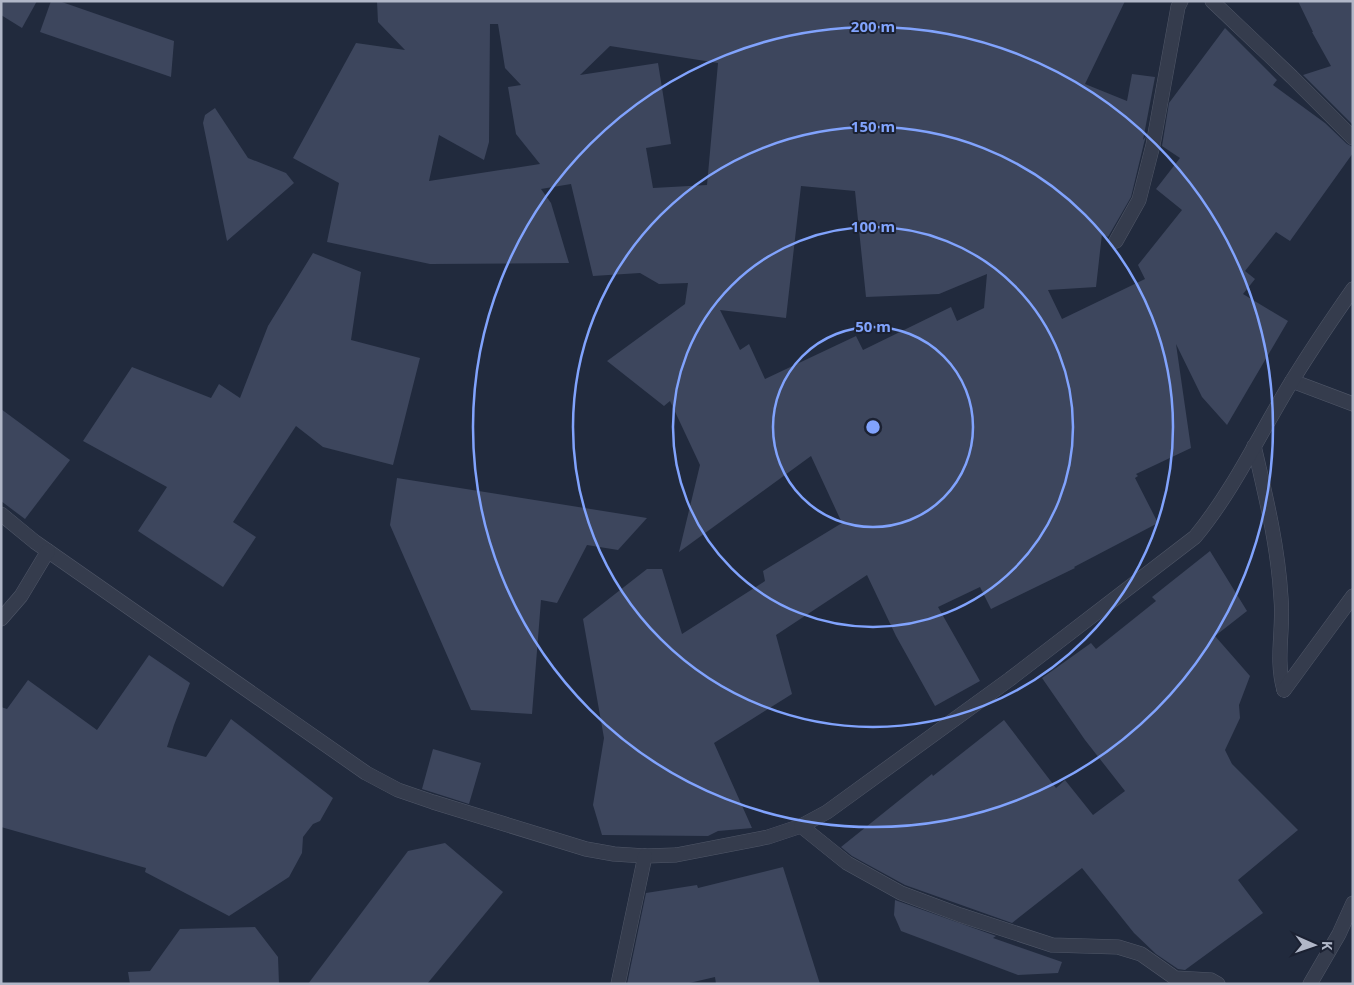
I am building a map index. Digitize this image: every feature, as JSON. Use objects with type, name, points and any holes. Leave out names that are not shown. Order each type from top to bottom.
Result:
[{"type":"street","points":[[1116,241],[1139,200],[1153,145],[1178,7],[1181,1]]},
{"type":"street","points":[[1212,1],[1353,138]]},
{"type":"street","points":[[1,514],[48,551],[366,773],[398,790],[586,849],[614,854],[676,855],[768,838],[801,826],[826,812],[1002,685],[1195,537],[1212,516],[1292,381],[1353,289]]},
{"type":"street","points":[[1292,381],[1353,404]]},
{"type":"street","points":[[1254,446],[1279,562],[1282,605],[1279,655],[1280,677],[1284,690],[1353,596]]},
{"type":"street","points":[[1,619],[21,596],[48,551]]},
{"type":"street","points":[[801,826],[847,862],[901,894],[1052,945],[1118,947],[1141,954],[1175,978],[1212,980],[1218,984]]},
{"type":"street","points":[[618,984],[645,856]]},
{"type":"street","points":[[1310,984],[1339,934],[1353,903]]},
{"type":"building","points":[[1,1],[37,1],[22,28],[1,15]]},
{"type":"building","points":[[51,1],[59,1],[174,41],[171,77],[40,32]]},
{"type":"building","points":[[377,1],[1125,1],[1085,84],[1127,101],[1132,74],[1155,77],[1143,140],[1146,136],[1131,197],[1108,237],[1102,234],[1096,287],[1048,290],[1062,319],[1145,279],[1138,265],[1182,210],[1156,189],[1180,158],[1162,146],[1169,103],[1225,28],[1277,80],[1273,85],[1325,123],[1347,144],[1353,147],[1353,153],[1290,241],[1276,232],[1245,271],[1255,279],[1243,294],[1288,321],[1227,425],[1202,397],[1176,344],[1191,448],[1136,474],[1138,476],[1135,478],[1158,523],[1075,568],[991,609],[980,587],[938,607],[980,681],[935,706],[896,636],[867,575],[776,635],[792,694],[714,743],[752,828],[718,831],[708,836],[602,835],[593,805],[604,738],[583,619],[647,569],[662,569],[682,634],[765,581],[763,571],[842,523],[811,456],[679,552],[700,465],[670,401],[664,406],[607,361],[685,304],[688,283],[659,284],[640,273],[593,276],[571,184],[541,189],[551,203],[569,263],[430,264],[327,242],[339,183],[293,158],[356,43],[405,50],[378,22]],"holes":[[[490,24],[498,24],[505,68],[521,85],[508,87],[516,134],[540,164],[429,181],[439,135],[484,160],[489,142]],[[610,46],[718,63],[707,185],[653,188],[646,148],[671,144],[658,63],[580,75]],[[801,186],[855,191],[866,297],[939,294],[987,274],[984,308],[957,321],[951,307],[863,350],[856,336],[765,379],[749,344],[740,350],[720,310],[786,318]]]},
{"type":"building","points":[[1298,1],[1353,1],[1353,125],[1303,75],[1331,66],[1312,32]]},
{"type":"building","points":[[215,108],[248,158],[286,173],[294,183],[227,241],[203,123],[205,115]]},
{"type":"building","points":[[313,253],[361,272],[351,340],[420,358],[393,465],[323,447],[296,426],[233,522],[256,537],[223,587],[138,531],[167,487],[83,441],[132,367],[211,398],[219,384],[240,398],[268,326]]},
{"type":"building","points":[[1,409],[70,460],[25,519],[1,501]]},
{"type":"building","points":[[397,478],[647,518],[618,550],[587,545],[557,603],[541,600],[532,714],[471,710],[390,525]]},
{"type":"building","points":[[1210,551],[1247,611],[1215,636],[1250,676],[1239,705],[1240,718],[1225,750],[1232,764],[1298,830],[1238,880],[1263,913],[1185,970],[1178,969],[1156,954],[1134,933],[1082,868],[1012,923],[905,885],[852,856],[841,847],[932,774],[933,776],[1004,720],[1056,788],[1065,780],[1093,815],[1125,791],[1085,740],[1042,678],[1091,643],[1096,649],[1156,601],[1152,597]]},
{"type":"building","points":[[149,655],[190,683],[167,747],[206,757],[231,719],[333,798],[320,821],[313,824],[303,837],[302,853],[289,877],[229,916],[145,872],[146,868],[1,827],[1,707],[7,709],[28,680],[97,730]]},
{"type":"building","points":[[433,749],[481,763],[469,804],[422,789]]},
{"type":"building","points":[[445,843],[503,892],[427,984],[308,984],[408,851]]},
{"type":"building","points":[[783,867],[820,984],[716,984],[715,977],[685,984],[627,984],[646,893],[697,885],[698,888]]},
{"type":"building","points":[[895,900],[996,936],[993,938],[1062,962],[1058,973],[1018,975],[901,931],[894,915]]},
{"type":"building","points":[[255,927],[278,957],[279,984],[130,984],[128,972],[150,971],[180,929]]}]
